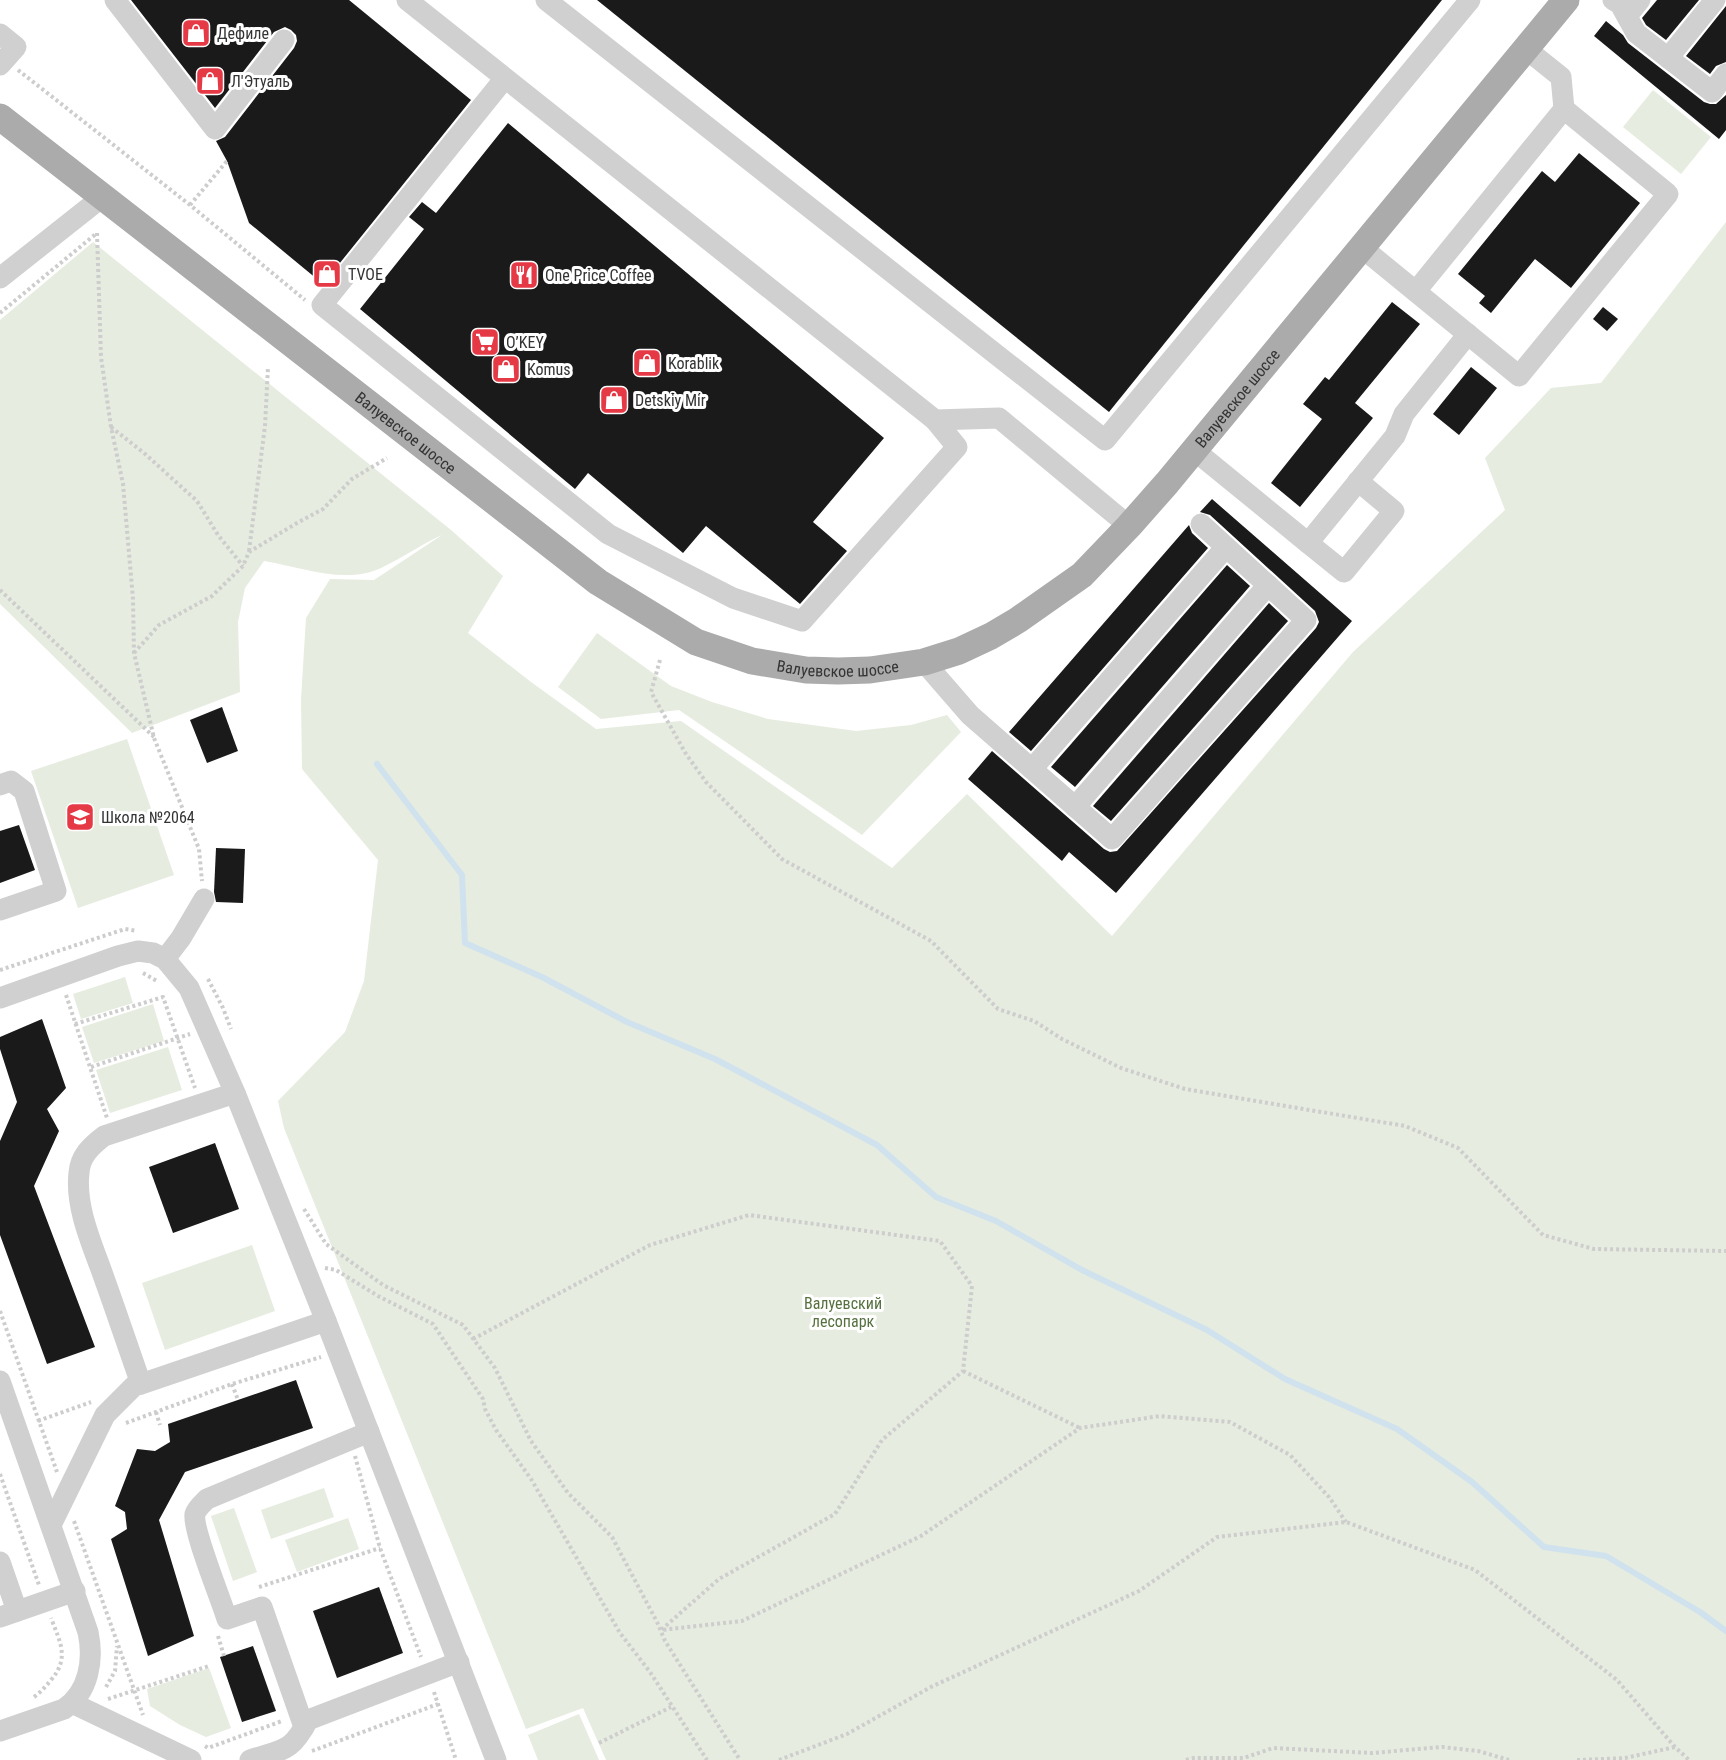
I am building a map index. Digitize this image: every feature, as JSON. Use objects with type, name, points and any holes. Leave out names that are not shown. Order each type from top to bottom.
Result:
[{"type":"main road","name":"Валуевское шоссе","points":[[0,117],[101,198],[598,582],[696,642],[752,661],[806,670],[870,670],[924,662],[959,651],[1018,620],[1082,575],[1129,526],[1194,450],[1360,246],[1566,0]]},
{"type":"street","points":[[115,0],[215,129],[284,40]]},
{"type":"street","points":[[407,0],[935,420],[957,447],[802,621],[732,598],[608,534],[322,305],[505,78]]},
{"type":"street","points":[[546,0],[1105,440],[1470,0]]},
{"type":"street","points":[[1613,0],[1620,4],[1636,33],[1712,92],[1726,74]]},
{"type":"street","points":[[1627,16],[1640,0]]},
{"type":"street","points":[[1668,58],[1715,0]]},
{"type":"street","points":[[0,34],[16,47],[0,65]]},
{"type":"street","points":[[1416,291],[1564,109],[1561,77],[1526,49]]},
{"type":"street","points":[[1360,246],[1519,376],[1668,194],[1564,109]]},
{"type":"street","points":[[0,278],[101,198]]},
{"type":"street","points":[[1308,543],[1395,436],[1404,414],[1468,334]]},
{"type":"street","points":[[935,420],[999,418],[1129,526]]},
{"type":"street","points":[[1194,450],[1344,572],[1394,511],[1358,481]]},
{"type":"street","points":[[924,662],[970,715],[1112,839],[1306,620],[1201,525]]},
{"type":"street","points":[[1032,770],[1226,547]]},
{"type":"street","points":[[1075,807],[1268,585]]},
{"type":"street","points":[[0,785],[11,781],[24,791],[56,891],[0,910]]},
{"type":"street","points":[[165,959],[181,938],[204,899]]},
{"type":"street","points":[[0,998],[138,951],[153,952],[200,983],[235,1093],[327,1321],[360,1435],[459,1662],[496,1760]]},
{"type":"street","points":[[141,1384],[86,1223],[79,1189],[80,1165],[88,1149],[104,1136],[235,1093]]},
{"type":"street","points":[[51,1525],[105,1415],[134,1386],[327,1321]]},
{"type":"street","points":[[0,1381],[75,1591],[88,1632],[92,1655],[89,1672],[72,1703],[64,1709],[0,1731]]},
{"type":"street","points":[[250,1760],[288,1748],[297,1741],[302,1721],[262,1607],[227,1618],[214,1602],[197,1553],[195,1511],[207,1499],[360,1435]]},
{"type":"street","points":[[0,1562],[9,1614],[75,1591]]},
{"type":"street","points":[[302,1721],[459,1662]]},
{"type":"street","points":[[72,1703],[194,1751]]},
{"type":"path","points":[[190,205],[227,161]]},
{"type":"path","points":[[0,313],[97,233],[101,357],[111,427],[123,484],[133,599],[134,653],[154,738],[199,849],[204,899]]},
{"type":"path","points":[[134,653],[159,625],[212,596],[243,566],[249,552],[264,437],[268,367]]},
{"type":"path","points":[[111,427],[144,453],[197,501],[218,535],[243,566]]},
{"type":"path","points":[[249,552],[323,509],[352,479],[387,458]]},
{"type":"path","points":[[0,590],[154,738]]},
{"type":"path","points":[[660,660],[651,692],[686,754],[706,782],[739,817],[782,859],[931,941],[998,1009],[1034,1021],[1062,1039],[1120,1068],[1185,1089],[1405,1126],[1458,1148],[1543,1235],[1594,1249],[1726,1251]]},
{"type":"path","points":[[0,970],[125,929],[141,931]]},
{"type":"path","points":[[134,973],[144,973],[163,986]]},
{"type":"path","points":[[200,983],[213,987],[234,1040]]},
{"type":"path","points":[[55,998],[66,995],[109,1124]]},
{"type":"path","points":[[75,1024],[163,997],[197,1095]]},
{"type":"path","points":[[187,1023],[196,1042]]},
{"type":"path","points":[[91,1067],[192,1034]]},
{"type":"path","points":[[303,1208],[326,1244],[383,1285],[463,1325],[495,1368],[531,1441],[568,1493],[612,1537],[665,1641],[740,1760]]},
{"type":"path","points":[[473,1339],[650,1245],[749,1215],[940,1241],[972,1286],[963,1371],[882,1440],[835,1514],[719,1579],[661,1630]]},
{"type":"path","points":[[322,1267],[336,1270],[378,1296],[433,1324],[483,1399],[485,1409],[496,1430],[531,1479],[620,1633],[650,1672],[707,1760]]},
{"type":"path","points":[[124,1424],[232,1384],[323,1356],[327,1366]]},
{"type":"path","points":[[963,1371],[1080,1428]]},
{"type":"path","points":[[232,1384],[238,1400]]},
{"type":"path","points":[[156,1412],[160,1425]]},
{"type":"path","points":[[661,1630],[742,1621],[921,1536],[1080,1428],[1160,1416],[1230,1422],[1290,1455],[1329,1497],[1346,1522]]},
{"type":"path","points":[[360,1435],[380,1548],[438,1704],[456,1760]]},
{"type":"path","points":[[0,1474],[42,1591]]},
{"type":"path","points":[[779,1760],[847,1734],[931,1687],[1139,1591],[1216,1537],[1346,1522],[1475,1570],[1617,1680],[1689,1760]]},
{"type":"path","points":[[224,1656],[214,1602],[380,1548]]},
{"type":"path","points":[[116,1640],[144,1719]]},
{"type":"path","points":[[28,1701],[38,1695],[58,1672],[63,1659],[61,1647]]},
{"type":"path","points":[[135,1690],[208,1666]]},
{"type":"path","points":[[307,1752],[438,1704]]},
{"type":"path","points":[[598,1743],[671,1707]]},
{"type":"path","points":[[194,1751],[302,1721]]},
{"type":"path","points":[[1186,1760],[1244,1758],[1273,1748],[1372,1753],[1442,1747],[1478,1750],[1509,1760]]},
{"type":"path","points":[[1577,1760],[1625,1758],[1675,1747]]},
{"type":"green space","points":[[1653,90],[1711,137],[1681,174],[1623,127]]},
{"type":"green space","name":"Валуевский лесопарк","points":[[1726,222],[1726,1760],[606,1760],[583,1708],[526,1729],[284,1128],[278,1101],[345,1032],[364,981],[378,860],[302,769],[301,699],[306,618],[330,579],[374,580],[442,535],[389,564],[367,573],[338,575],[264,561],[245,588],[238,622],[240,692],[132,733],[0,604],[0,320],[93,242],[451,530],[503,576],[468,633],[596,729],[681,721],[892,868],[967,794],[1112,936],[1353,652],[1505,510],[1485,458],[1551,388],[1601,383]]},
{"type":"green space","points":[[597,633],[671,686],[712,702],[768,719],[856,731],[911,725],[947,715],[961,732],[862,835],[679,710],[601,719],[558,687]]},
{"type":"green space","points":[[127,739],[174,875],[78,908],[31,771]]},
{"type":"green space","points":[[125,977],[133,1003],[81,1019],[73,994]]},
{"type":"green space","points":[[153,1004],[164,1041],[94,1063],[82,1027]]},
{"type":"green space","points":[[168,1047],[182,1090],[110,1113],[96,1070]]},
{"type":"green space","points":[[252,1245],[275,1311],[165,1350],[142,1283]]},
{"type":"green space","points":[[324,1488],[334,1517],[271,1539],[261,1510]]},
{"type":"green space","points":[[234,1508],[257,1572],[233,1581],[211,1516]]},
{"type":"green space","points":[[348,1518],[359,1549],[297,1572],[285,1540]]},
{"type":"green space","points":[[209,1668],[231,1728],[206,1737],[180,1725],[150,1706],[147,1689]]},
{"type":"green space","points":[[579,1714],[599,1760],[538,1760],[528,1735]]},
{"type":"building","points":[[131,0],[349,0],[471,100],[323,284],[249,223],[227,161],[216,141],[225,137],[294,48],[297,41],[296,35],[285,27],[274,32],[215,108]]},
{"type":"building","points":[[597,0],[1442,0],[1109,412]]},
{"type":"building","points":[[1657,0],[1699,0],[1666,40],[1646,25],[1642,18]]},
{"type":"building","points":[[1726,6],[1726,62],[1716,66],[1710,74],[1686,56]]},
{"type":"building","points":[[1606,21],[1623,35],[1628,43],[1704,102],[1716,104],[1726,95],[1726,130],[1719,139],[1594,36]]},
{"type":"building","points":[[508,123],[884,438],[813,522],[847,551],[800,604],[706,526],[683,553],[588,473],[575,489],[360,309],[424,229],[409,217],[422,202],[436,213]]},
{"type":"building","points":[[1579,153],[1640,203],[1571,288],[1535,259],[1491,313],[1479,303],[1485,296],[1458,274],[1542,171],[1555,182]]},
{"type":"building","points":[[1392,302],[1420,324],[1355,403],[1373,418],[1300,507],[1271,483],[1322,419],[1303,404],[1325,377],[1329,380]]},
{"type":"building","points":[[1603,307],[1618,319],[1607,331],[1593,319]]},
{"type":"building","points":[[1471,367],[1497,388],[1459,435],[1433,414]]},
{"type":"building","points":[[1212,499],[1352,621],[1116,893],[1069,852],[1062,861],[968,779],[992,751],[1104,849],[1110,852],[1117,851],[1316,628],[1319,622],[1315,611],[1210,515],[1200,512]]},
{"type":"building","points":[[1189,525],[1192,533],[1208,548],[1031,751],[1009,732]]},
{"type":"building","points":[[1227,565],[1250,586],[1075,787],[1051,767]]},
{"type":"building","points":[[1269,603],[1288,621],[1111,821],[1093,806]]},
{"type":"building","points":[[222,707],[238,751],[207,763],[190,720]]},
{"type":"building","points":[[19,825],[35,870],[0,883],[0,831]]},
{"type":"building","points":[[216,848],[245,849],[243,903],[216,902],[214,892]]},
{"type":"building","points":[[42,1019],[66,1088],[47,1109],[59,1131],[34,1186],[95,1347],[47,1364],[0,1235],[0,1141],[17,1102],[0,1049],[0,1037]]},
{"type":"building","points":[[215,1143],[239,1209],[173,1233],[149,1167]]},
{"type":"building","points":[[296,1380],[313,1428],[185,1472],[159,1520],[194,1636],[148,1656],[111,1539],[127,1529],[125,1512],[115,1506],[137,1449],[155,1451],[170,1442],[168,1424]]},
{"type":"building","points":[[379,1587],[403,1653],[337,1678],[313,1611]]},
{"type":"building","points":[[253,1646],[276,1711],[242,1722],[220,1657]]},
{"type":"waterway","points":[[377,764],[462,875],[465,943],[542,977],[627,1022],[715,1059],[877,1145],[936,1197],[996,1221],[1082,1270],[1207,1330],[1285,1379],[1397,1429],[1472,1482],[1544,1547],[1606,1556],[1700,1612],[1726,1631]]},
{"type":"place","name":"Дефиле","points":[[196,33]]},
{"type":"place","name":"Л'Этуаль","points":[[210,81]]},
{"type":"place","name":"TVOE","points":[[327,274]]},
{"type":"place","name":"One Price Coffee","points":[[524,275]]},
{"type":"place","name":"O’KEY","points":[[485,342]]},
{"type":"place","name":"Korablik","points":[[647,363]]},
{"type":"place","name":"Komus","points":[[506,369]]},
{"type":"place","name":"Detskiy Mir","points":[[614,400]]},
{"type":"place","name":"Школа №2064","points":[[80,817]]}]
